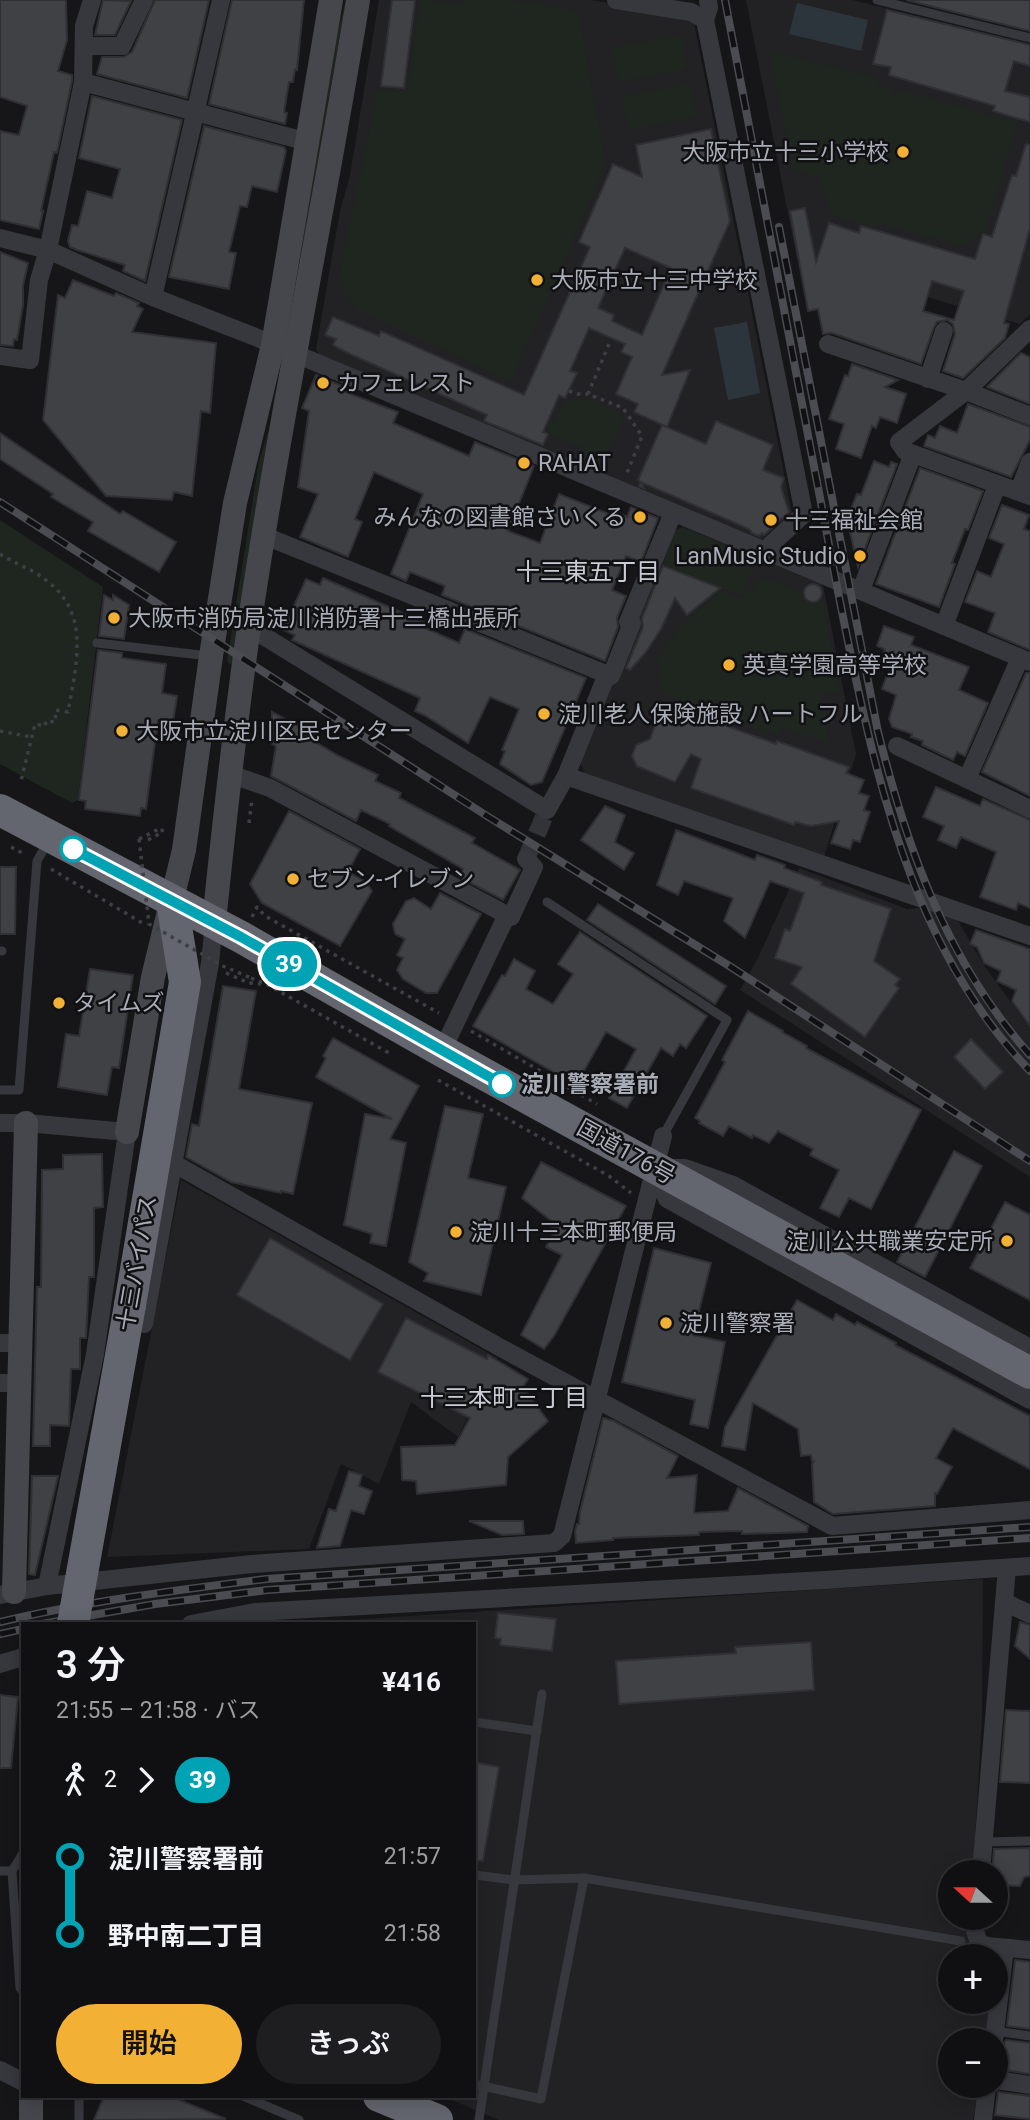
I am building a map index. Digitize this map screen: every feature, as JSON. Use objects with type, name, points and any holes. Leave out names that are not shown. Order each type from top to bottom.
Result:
[{"type":"highway","name":"国道176号","points":[[0,810],[44,849],[172,901],[214,922],[442,1051],[1030,1373]]},
{"type":"highway","name":"十三バイパス","points":[[73,1622],[137,1314],[185,982],[172,901]]},
{"type":"highway","points":[[384,2098],[437,2120]]},
{"type":"street","points":[[0,356],[30,360],[39,280],[48,250],[83,82],[84,26],[92,0]]},
{"type":"street","points":[[85,46],[122,46],[144,0]]},
{"type":"street","points":[[153,297],[221,0]]},
{"type":"street","points":[[100,1316],[137,1314],[173,1163],[210,964],[230,774],[249,627],[265,536],[308,142],[331,0]]},
{"type":"street","points":[[47,1586],[95,1354],[127,1132],[153,977],[184,850],[235,503],[284,350],[334,148],[358,0]]},
{"type":"street","points":[[616,0],[691,12],[705,20]]},
{"type":"street","points":[[708,0],[709,8],[705,20],[804,514],[765,550]]},
{"type":"street","points":[[83,82],[308,142]]},
{"type":"street","points":[[0,238],[48,250],[153,297],[944,626],[1027,658],[967,779]]},
{"type":"street","points":[[1030,329],[966,391],[899,442],[905,451],[1024,493],[1030,462]]},
{"type":"street","points":[[928,379],[944,331]]},
{"type":"street","points":[[828,344],[1030,416]]},
{"type":"street","points":[[861,590],[913,454]]},
{"type":"street","points":[[944,626],[997,485]]},
{"type":"street","points":[[265,536],[611,676],[632,623],[628,622],[673,513]]},
{"type":"street","points":[[249,627],[547,810],[566,776],[607,674]]},
{"type":"street","points":[[897,746],[1030,809]]},
{"type":"street","points":[[230,774],[270,788],[511,917],[534,867],[526,859]]},
{"type":"street","points":[[566,776],[1030,936]]},
{"type":"street","points":[[0,792],[44,849]]},
{"type":"street","points":[[0,824],[44,849]]},
{"type":"street","points":[[442,1051],[508,915]]},
{"type":"street","points":[[0,1123],[127,1132]]},
{"type":"street","points":[[26,1123],[11,1343],[7,1593],[47,1586],[252,1564],[554,1543],[562,1536],[663,1136]]},
{"type":"street","points":[[173,1163],[595,1399],[832,1526],[1030,1510]]},
{"type":"street","points":[[654,1168],[667,1199],[1030,1400]]},
{"type":"street","points":[[654,1168],[685,1168],[733,1185],[1030,1348]]},
{"type":"street","points":[[202,1622],[256,1612],[1030,1566]]},
{"type":"street","points":[[982,1860],[1007,1568]]},
{"type":"street","points":[[1004,1602],[1030,1614]]},
{"type":"street","points":[[0,1664],[21,1658]]},
{"type":"street","points":[[1008,1948],[1030,1950]]},
{"type":"street","points":[[0,2070],[21,2080]]},
{"type":"street","points":[[1008,2082],[1030,2085]]},
{"type":"street","points":[[31,2098],[31,2120]]},
{"type":"street","points":[[983,2120],[986,2098]]},
{"type":"lane","points":[[877,0],[1030,38]]},
{"type":"lane","points":[[97,643],[211,656]]},
{"type":"lane","points":[[0,1090],[19,1090],[44,849]]},
{"type":"lane","points":[[547,902],[727,1020],[663,1136]]},
{"type":"lane","points":[[479,2120],[479,2086],[542,1694]]},
{"type":"lane","points":[[476,1722],[537,1731]]},
{"type":"lane","points":[[984,1842],[1030,1841]]},
{"type":"lane","points":[[21,1856],[12,1871],[21,1989]]},
{"type":"lane","points":[[0,1871],[12,1871]]},
{"type":"lane","points":[[476,1875],[514,1880],[584,1878],[961,1941]]},
{"type":"lane","points":[[479,2086],[541,2099],[584,1878]]},
{"type":"lane","points":[[1008,2036],[1030,2036]]},
{"type":"lane","points":[[79,2098],[79,2120]]},
{"type":"lane","points":[[248,2098],[299,2120]]},
{"type":"path","points":[[588,394],[609,344]]},
{"type":"path","points":[[569,390],[588,394],[623,408],[642,436],[619,491]]},
{"type":"path","points":[[0,554],[53,585],[69,605],[78,627],[68,712],[57,710],[55,723],[46,721],[45,726],[35,724],[21,781]]},
{"type":"path","points":[[0,731],[31,737]]},
{"type":"path","points":[[144,842],[163,832],[161,828],[139,839],[149,924],[223,966],[251,978]]},
{"type":"path","points":[[0,841],[44,849],[144,924]]},
{"type":"path","points":[[223,972],[249,983],[268,985]]},
{"type":"shaded area","points":[[346,0],[292,310],[332,51]]},
{"type":"shaded area","name":"大阪市立十三中学校","points":[[379,0],[591,0],[693,18],[792,513],[759,542],[320,356],[316,349],[340,211],[350,175]]},
{"type":"shaded area","points":[[420,0],[463,6],[465,0],[509,0],[578,11],[606,165],[511,382],[361,311],[351,302],[342,287],[341,268],[378,90],[407,92]]},
{"type":"shaded area","name":"大阪市立十三小学校","points":[[746,0],[853,0],[1030,44],[1030,314],[1020,324],[797,259]]},
{"type":"shaded area","points":[[797,3],[868,20],[861,51],[789,34]]},
{"type":"shaded area","points":[[681,35],[687,69],[618,82],[612,48]]},
{"type":"shaded area","points":[[770,51],[879,78],[877,85],[893,89],[892,93],[898,94],[900,90],[1017,123],[986,231],[960,246],[879,223],[877,228],[834,216],[820,182],[821,178],[793,170]]},
{"type":"shaded area","points":[[691,84],[697,117],[628,130],[622,97]]},
{"type":"shaded area","points":[[747,322],[760,393],[728,400],[714,328]]},
{"type":"shaded area","points":[[275,393],[279,394],[233,663],[230,664],[227,661],[259,461],[269,429]]},
{"type":"shaded area","points":[[593,400],[619,413],[624,420],[598,468],[581,460],[586,449],[546,432],[550,421],[555,423],[564,401]]},
{"type":"shaded area","points":[[0,520],[103,587],[78,800],[72,803],[0,764]]},
{"type":"shaded area","name":"英真学園高等学校","points":[[683,527],[823,585],[856,754],[824,857],[585,775],[580,762],[675,530]]},
{"type":"shaded area","points":[[684,528],[757,559],[742,596],[663,564],[676,531]]},
{"type":"shaded area","points":[[765,578],[803,594],[805,600],[823,602],[839,691],[820,696],[829,743],[782,728],[780,736],[662,693],[657,677],[662,673],[656,661],[680,627],[721,591],[741,599]]},
{"type":"shaded area","points":[[799,868],[907,909],[920,908],[957,919],[983,964],[1030,1028],[1030,1177],[740,990],[757,960]]},
{"type":"shaded area","points":[[181,1180],[497,1358],[458,1437],[411,1402],[379,1484],[341,1464],[309,1549],[107,1557]]},
{"type":"shaded area","points":[[983,1579],[982,1717],[974,1860],[938,1860],[938,1930],[969,1930],[968,1944],[938,1944],[938,2014],[990,2014],[988,2028],[938,2028],[938,2098],[977,2098],[973,2120],[499,2120],[447,2098],[476,2098],[476,1622],[317,1622]]},
{"type":"building","points":[[0,0],[66,0],[67,40],[58,71],[72,75],[72,81],[57,153],[54,152],[39,229],[0,220],[0,131],[19,135],[27,106],[0,97]]},
{"type":"building","points":[[103,0],[131,1],[115,35],[95,35]]},
{"type":"building","points":[[155,0],[209,0],[187,98],[97,74],[102,57],[123,57],[132,52]]},
{"type":"building","points":[[232,0],[304,0],[297,70],[295,69],[293,82],[289,82],[284,112],[287,113],[285,124],[209,104]]},
{"type":"building","points":[[392,0],[415,0],[404,88],[381,86]]},
{"type":"building","points":[[906,0],[1030,0],[1030,31]]},
{"type":"building","points":[[887,10],[1030,45],[1030,66],[1014,61],[1005,91],[1030,97],[1030,122],[993,111],[995,106],[889,75],[891,67],[873,64]]},
{"type":"building","points":[[92,96],[182,120],[145,281],[123,271],[125,265],[77,250],[70,247],[68,241],[72,225],[78,226],[87,191],[112,198],[120,169],[79,158]]},
{"type":"building","points":[[204,126],[284,147],[286,151],[277,192],[252,186],[247,207],[240,206],[229,252],[236,253],[229,289],[169,277]]},
{"type":"building","points":[[711,129],[730,221],[662,375],[690,370],[667,427],[634,412],[638,404],[616,394],[632,357],[621,352],[625,344],[589,328],[570,371],[577,373],[565,398],[559,395],[543,432],[548,434],[543,445],[484,421],[487,415],[350,354],[333,345],[336,339],[325,335],[333,317],[379,336],[381,331],[524,395],[590,247],[579,242],[613,164],[642,177],[636,145]],"holes":[[[625,248],[671,268],[642,335],[612,321],[614,315],[598,308]]]},
{"type":"building","points":[[1026,144],[1030,145],[1030,228],[1004,323],[1009,324],[1005,338],[963,378],[943,371],[955,334],[953,324],[947,320],[937,322],[934,327],[921,364],[832,333],[823,334],[818,309],[808,311],[790,211],[805,208],[816,262],[829,223],[859,233],[861,226],[975,259],[983,234],[992,237],[1012,175],[1016,176]],"holes":[[[932,281],[964,291],[954,320],[923,311]]]},
{"type":"building","points":[[0,252],[28,263],[17,340],[14,339],[13,346],[0,345]]},
{"type":"building","points":[[73,280],[139,303],[137,306],[143,309],[132,332],[216,343],[210,413],[201,411],[192,496],[174,492],[172,500],[106,496],[43,420],[58,295],[65,298]]},
{"type":"building","points":[[1021,353],[1030,357],[1030,404],[987,387]]},
{"type":"building","points":[[852,364],[898,380],[885,387],[906,394],[897,423],[880,417],[876,428],[872,426],[861,458],[836,449],[844,424],[829,419],[845,375],[848,376]]},
{"type":"building","points":[[316,375],[342,386],[340,390],[398,412],[393,423],[469,456],[475,442],[534,466],[508,531],[540,543],[559,494],[619,518],[620,514],[627,517],[631,507],[658,518],[641,562],[626,556],[612,590],[626,596],[605,661],[442,595],[445,586],[410,572],[406,581],[391,574],[423,494],[374,472],[355,519],[362,522],[348,557],[300,537],[318,494],[298,487],[309,411],[302,408]]},
{"type":"building","points":[[968,404],[1030,427],[1030,440],[1011,477],[924,446],[928,435],[935,438],[940,426],[957,433]]},
{"type":"building","points":[[716,421],[773,445],[763,470],[784,478],[781,487],[789,512],[764,535],[762,533],[759,536],[749,529],[638,480],[662,425],[706,444]]},
{"type":"building","points":[[0,433],[120,514],[123,511],[176,542],[159,572],[88,531],[93,522],[51,497],[53,494],[0,459]]},
{"type":"building","points":[[874,461],[889,467],[891,462],[897,464],[858,567],[847,519],[857,494],[861,495]]},
{"type":"building","points":[[920,468],[983,491],[952,563],[955,564],[939,607],[876,584]]},
{"type":"building","points":[[1002,505],[1029,515],[1024,529],[1030,531],[1030,650],[988,632],[995,613],[965,602],[977,571],[991,577],[1004,544],[989,538]]},
{"type":"building","points":[[663,566],[720,588],[687,615],[675,598],[661,629],[630,670],[626,668]]},
{"type":"building","points":[[323,578],[428,624],[425,628],[459,643],[465,629],[586,678],[542,782],[531,785],[500,764],[505,751],[502,750],[519,709],[490,697],[468,743],[415,711],[420,698],[292,640],[295,635],[283,630],[306,579],[320,585]]},
{"type":"building","points":[[809,584],[817,584],[822,593],[820,600],[809,602],[804,597],[804,589]]},
{"type":"building","name":"大阪市消防局淀川消防署十三橋出張所","points":[[104,595],[113,600],[113,595],[129,605],[124,639],[99,636]]},
{"type":"building","points":[[884,626],[914,637],[911,645],[969,667],[959,690],[988,703],[965,756],[957,752],[953,760],[922,745],[923,741],[911,737],[912,734],[892,727],[889,719],[896,695],[882,689],[889,669],[879,665],[885,649],[877,646]]},
{"type":"building","name":"大阪市立淀川区民センター","points":[[98,650],[122,653],[122,658],[166,664],[162,693],[177,696],[173,722],[158,720],[146,809],[141,808],[140,816],[85,809],[86,801],[79,800]]},
{"type":"building","points":[[1026,673],[1030,673],[1030,796],[982,772]]},
{"type":"building","points":[[663,703],[849,767],[846,773],[864,780],[859,793],[869,796],[864,810],[870,812],[860,842],[853,840],[850,849],[831,843],[839,821],[811,826],[795,822],[794,825],[691,788],[701,759],[691,754],[675,782],[637,766],[632,756],[636,745],[650,739]]},
{"type":"building","points":[[272,712],[313,734],[310,739],[378,775],[375,781],[401,793],[399,798],[475,838],[472,843],[520,870],[503,900],[459,877],[463,869],[389,826],[390,824],[361,810],[356,821],[271,776],[276,746],[272,744]]},
{"type":"building","points":[[936,787],[980,806],[983,799],[1030,820],[1030,908],[1018,903],[1016,910],[980,897],[996,852],[961,837],[956,848],[938,840],[944,826],[923,817]]},
{"type":"building","points":[[605,806],[625,815],[615,842],[634,853],[624,870],[581,840]]},
{"type":"building","points":[[289,811],[360,849],[348,872],[366,882],[372,891],[340,946],[262,903],[250,884]]},
{"type":"building","points":[[676,830],[755,860],[757,855],[785,865],[784,868],[822,882],[821,885],[891,909],[874,961],[900,979],[895,985],[899,988],[865,1037],[791,984],[802,967],[775,958],[785,929],[790,931],[804,893],[770,881],[745,938],[724,921],[733,898],[684,881],[678,895],[657,885]]},
{"type":"building","points":[[0,867],[16,867],[15,934],[0,934]]},
{"type":"building","points":[[440,893],[481,914],[437,993],[426,993],[403,979],[397,970],[403,958],[397,955],[405,939],[395,934],[393,924],[406,901],[414,898],[431,909]]},
{"type":"building","points":[[598,904],[726,986],[715,1004],[587,920]]},
{"type":"building","points":[[976,930],[1030,949],[1030,1026],[1012,1001],[1016,990],[997,981],[1001,971],[984,963],[977,947],[970,944]]},
{"type":"building","points":[[580,932],[707,1016],[686,1048],[680,1044],[673,1056],[661,1048],[627,1108],[609,1098],[636,1049],[606,1032],[576,1085],[473,1026],[514,959],[535,971],[526,989],[553,1004],[573,974],[558,964]]},
{"type":"building","points":[[90,969],[133,975],[119,1068],[112,1067],[107,1095],[58,1087],[66,1034],[79,1036]]},
{"type":"building","points":[[223,986],[256,991],[239,1089],[312,1103],[293,1194],[231,1182],[186,1157],[192,1124],[199,1126]]},
{"type":"building","points":[[748,1011],[807,1046],[806,1048],[921,1110],[871,1209],[849,1198],[839,1217],[820,1208],[839,1170],[810,1155],[813,1149],[778,1131],[769,1143],[729,1126],[723,1136],[695,1118]]},
{"type":"building","points":[[333,1038],[419,1086],[390,1139],[406,1143],[386,1246],[370,1243],[372,1234],[344,1225],[365,1114],[392,1119],[316,1077]]},
{"type":"building","points":[[971,1039],[1003,1072],[985,1089],[954,1057]]},
{"type":"building","points":[[445,1106],[483,1114],[468,1178],[506,1187],[481,1295],[424,1281],[428,1273],[409,1262]]},
{"type":"building","points":[[954,1151],[982,1166],[925,1277],[897,1262]]},
{"type":"building","points":[[102,1154],[103,1207],[94,1208],[94,1277],[89,1277],[86,1338],[80,1338],[80,1369],[71,1369],[69,1426],[50,1425],[50,1446],[33,1446],[37,1287],[41,1287],[42,1170],[63,1169],[63,1155]]},
{"type":"building","points":[[541,1162],[626,1206],[554,1336],[544,1349],[521,1335],[562,1255],[546,1247],[555,1230],[551,1228],[554,1223],[522,1198]]},
{"type":"building","name":"淀川公共職業安定所","points":[[1005,1202],[1030,1215],[1030,1300],[970,1268]]},
{"type":"building","points":[[270,1238],[383,1304],[350,1360],[237,1295]]},
{"type":"building","name":"淀川警察署","points":[[654,1248],[711,1263],[693,1335],[725,1342],[708,1428],[690,1424],[695,1400],[622,1382]]},
{"type":"building","points":[[797,1300],[833,1320],[836,1314],[855,1325],[857,1322],[1030,1416],[1030,1469],[953,1428],[936,1458],[952,1467],[937,1494],[935,1493],[935,1506],[833,1514],[814,1502],[814,1461],[811,1455],[801,1456],[798,1429],[753,1403],[745,1450],[722,1446],[725,1427]]},
{"type":"building","points":[[406,1318],[487,1359],[488,1355],[528,1379],[523,1387],[548,1421],[508,1457],[506,1485],[417,1494],[416,1481],[402,1480],[401,1447],[455,1445],[470,1418],[378,1372]]},
{"type":"building","points":[[603,1418],[614,1421],[678,1456],[667,1478],[697,1475],[694,1513],[728,1511],[738,1488],[808,1526],[807,1532],[699,1532],[699,1535],[613,1538],[576,1543],[575,1531],[579,1524]]},
{"type":"building","points":[[349,1471],[362,1475],[359,1486],[372,1491],[364,1514],[351,1510],[340,1546],[317,1548],[329,1509],[336,1511]]},
{"type":"building","points":[[32,1476],[58,1476],[35,1575],[29,1574]]},
{"type":"building","points":[[469,1521],[523,1521],[524,1534],[502,1535]]},
{"type":"building","points":[[498,1613],[556,1619],[552,1651],[500,1645],[501,1639],[495,1638]]},
{"type":"building","points":[[1020,1622],[1030,1625],[1030,1659],[1015,1646]]},
{"type":"building","points":[[811,1642],[814,1690],[619,1704],[616,1661],[736,1653],[735,1647]]},
{"type":"building","points":[[0,1695],[18,1697],[11,1768],[0,1768]]},
{"type":"building","points":[[1006,1710],[1030,1711],[1030,1783],[1000,1782]]},
{"type":"building","points":[[476,1762],[499,1767],[483,1861],[476,1860]]},
{"type":"building","points":[[1030,1848],[1030,1876],[1024,1877],[1020,1886],[1008,1886],[1008,1860],[993,1860],[994,1849]]},
{"type":"building","points":[[1015,1960],[1030,1962],[1030,2029],[1007,2026]]},
{"type":"building","points":[[1008,2040],[1030,2043],[1030,2074],[1008,2071]]},
{"type":"building","points":[[1008,2093],[1030,2096],[1030,2119],[995,2115],[997,2098],[1008,2098]]},
{"type":"building","points":[[103,2098],[175,2098],[226,2119],[94,2120]]},
{"type":"tunnel","points":[[526,859],[547,810]]},
{"type":"railway","points":[[725,0],[841,606],[877,768],[911,877],[934,929],[960,979],[992,1027],[1030,1071]]},
{"type":"railway","points":[[779,227],[878,732],[903,820],[917,862],[953,943],[975,982],[1030,1055]]},
{"type":"railway","points":[[0,502],[487,816],[731,967],[1030,1161]]},
{"type":"railway","points":[[0,1622],[99,1602],[266,1579],[1030,1527]]},
{"type":"railway","points":[[53,1622],[155,1604],[267,1590],[1030,1538]]},
{"type":"railway","points":[[0,1634],[21,1629]]},
{"type":"bus line","name":"39","points":[[73,849],[241,937],[502,1084]]},
{"type":"place","name":"大阪市立十三小学校","points":[[903,152]]},
{"type":"place","name":"大阪市立十三中学校","points":[[537,280]]},
{"type":"place","name":"カフェレスト","points":[[323,383]]},
{"type":"place","name":"RAHAT","points":[[524,463]]},
{"type":"place","name":"みんなの図書館さいくる","points":[[640,517]]},
{"type":"place","name":"十三福祉会館","points":[[771,520]]},
{"type":"place","name":"LanMusic Studio","points":[[860,556]]},
{"type":"place","name":"大阪市消防局淀川消防署十三橋出張所","points":[[114,618]]},
{"type":"place","name":"英真学園高等学校","points":[[729,665]]},
{"type":"place","name":"淀川老人保険施設 ハートフル","points":[[544,714]]},
{"type":"place","name":"大阪市立淀川区民センター","points":[[122,731]]},
{"type":"place","name":"セブン-イレブン","points":[[293,879]]},
{"type":"place","name":"タイムズ","points":[[59,1003]]},
{"type":"place","name":"淀川警察署前","points":[[502,1084]]},
{"type":"place","name":"淀川十三本町郵便局","points":[[456,1232]]},
{"type":"place","name":"淀川公共職業安定所","points":[[1007,1241]]},
{"type":"place","name":"淀川警察署","points":[[666,1323]]},
{"type":"district","name":"十三東五丁目","points":[[588,572]]},
{"type":"district","name":"十三本町三丁目","points":[[504,1398]]}]
